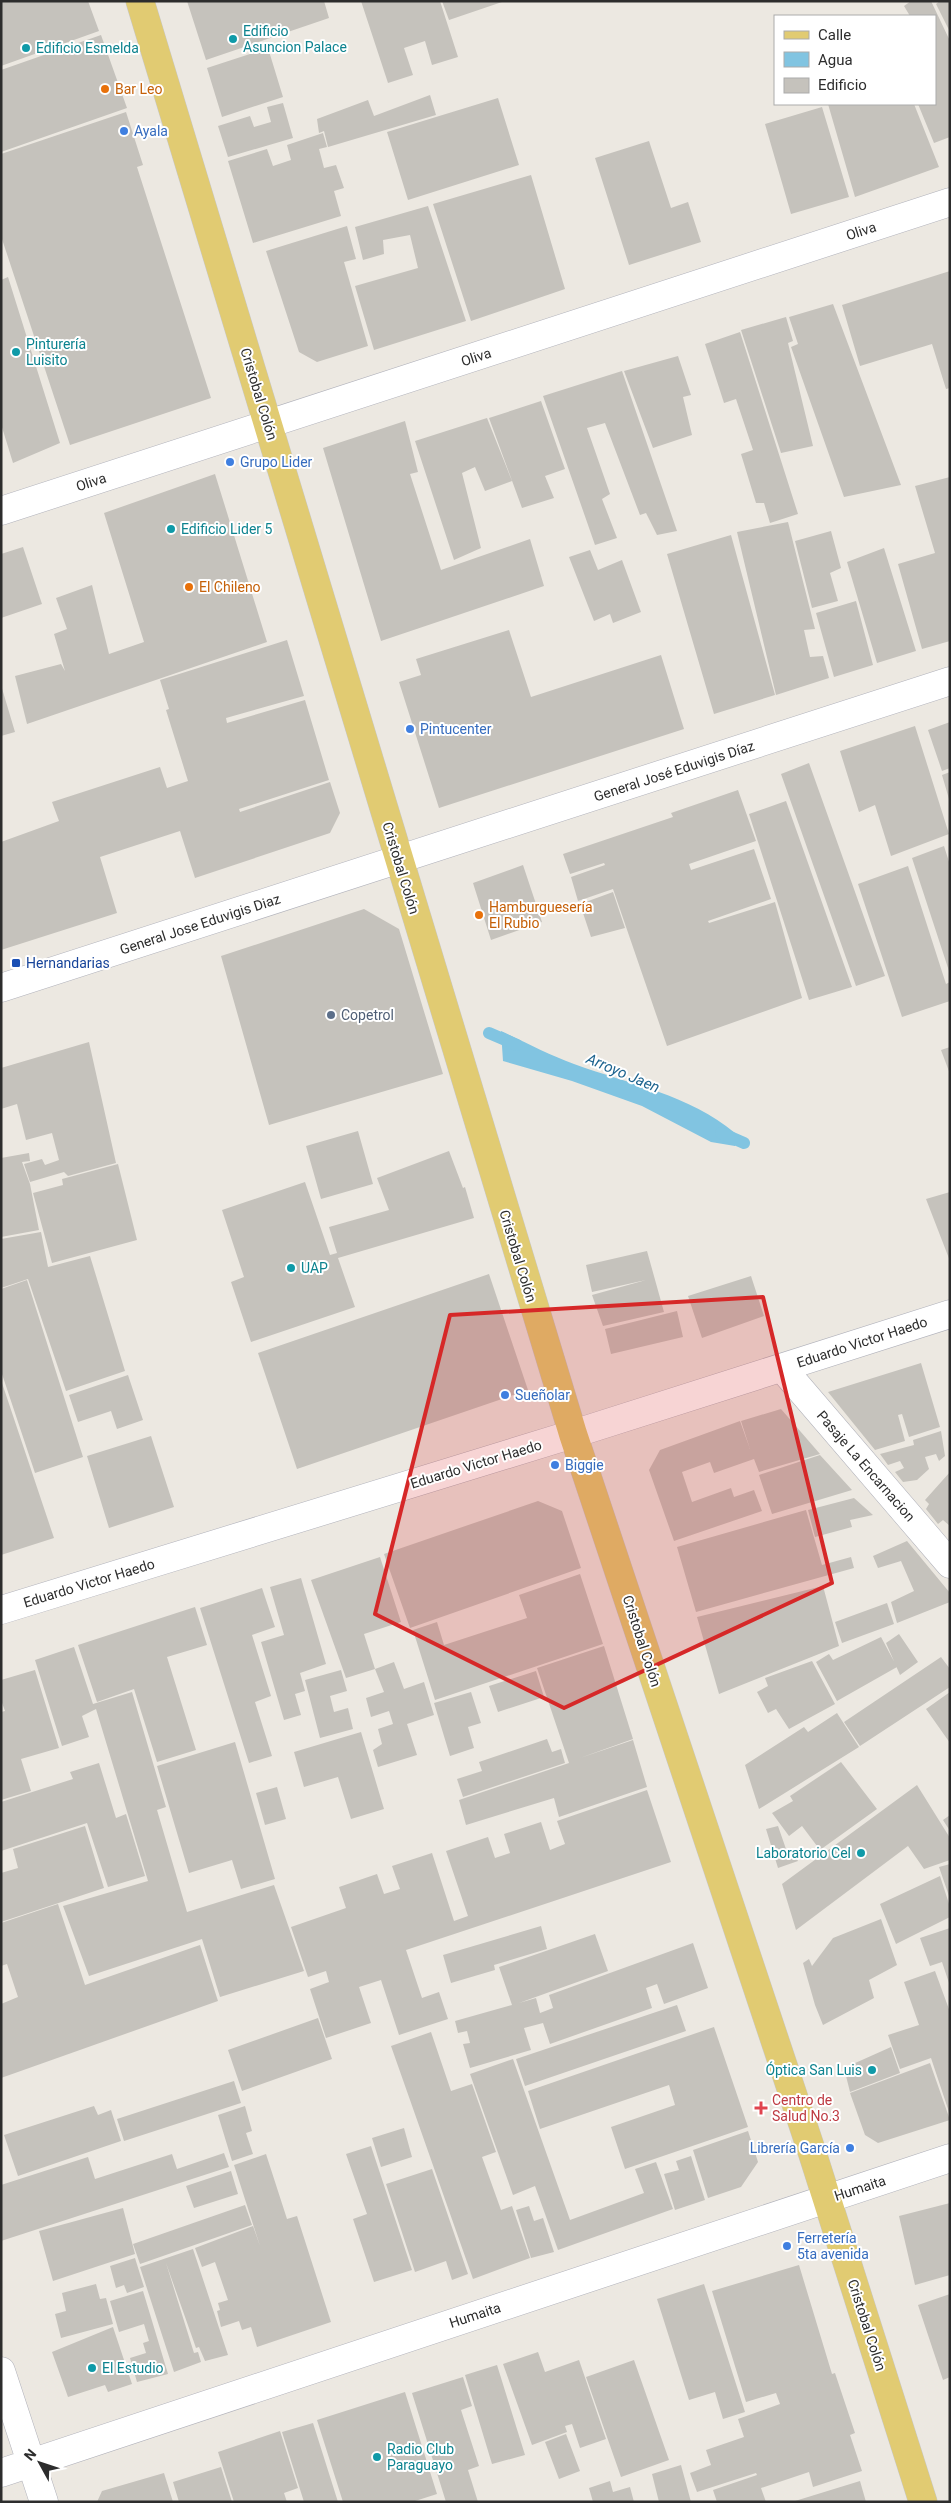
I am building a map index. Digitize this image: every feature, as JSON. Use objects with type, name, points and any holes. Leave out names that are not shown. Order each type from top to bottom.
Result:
[{"type":"main road","name":"Cristobal Colón","points":[[140,1],[269,425],[398,861],[573,1434],[827,2198],[924,2502]]},
{"type":"street","name":"Oliva","points":[[1,511],[950,202]]},
{"type":"street","name":"General José Eduvigis Díaz","points":[[398,861],[950,681]]},
{"type":"street","name":"General Jose Eduvigis Diaz","points":[[1,988],[398,861]]},
{"type":"street","name":"Eduardo Victor Haedo","points":[[1,1610],[573,1434],[950,1314]]},
{"type":"street","name":"Pasaje La Encarnacion","points":[[782,1368],[950,1564]]},
{"type":"street","name":"Humaita","points":[[1,2473],[950,2158]]},
{"type":"street","points":[[1,2371],[44,2502]]},
{"type":"highlighted area","points":[[763,1297],[832,1583],[564,1708],[375,1614],[450,1315]]},
{"type":"water","points":[[501,1031],[546,1053],[658,1092],[699,1109],[735,1133],[735,1146],[711,1142],[642,1106],[572,1081],[503,1061]]},
{"type":"building","name":"Edificio Esmelda","points":[[1,1],[88,1],[99,31],[1,66]]},
{"type":"building","name":"Edificio Asuncion Palace","points":[[187,1],[324,1],[329,18],[206,60]]},
{"type":"building","points":[[361,1],[440,1],[458,57],[432,65],[425,41],[404,48],[413,75],[388,83]]},
{"type":"building","points":[[442,1],[502,1],[502,2],[449,20]]},
{"type":"building","points":[[911,1],[931,1],[950,41],[950,137],[934,143],[918,105],[936,105],[936,15],[909,15],[904,6]]},
{"type":"building","points":[[940,1],[950,1],[950,32],[936,4]]},
{"type":"building","points":[[101,35],[127,108],[1,152],[1,70]]},
{"type":"building","points":[[268,48],[283,97],[222,117],[207,68]]},
{"type":"building","points":[[430,95],[436,115],[328,147],[324,131],[319,133],[317,119],[368,100],[374,116]]},
{"type":"building","points":[[498,98],[519,165],[408,200],[387,132]]},
{"type":"building","points":[[283,103],[293,138],[228,157],[218,126],[250,116],[254,127],[271,122],[267,107]]},
{"type":"building","points":[[828,105],[914,105],[939,167],[855,197]]},
{"type":"building","points":[[822,107],[849,197],[791,214],[765,124]]},
{"type":"building","points":[[126,112],[143,165],[137,167],[211,398],[70,445],[1,236],[1,154]]},
{"type":"building","points":[[323,133],[327,147],[319,149],[324,168],[336,165],[344,188],[334,191],[341,216],[253,243],[228,161],[267,149],[273,166],[291,160],[287,145]]},
{"type":"building","points":[[649,141],[671,208],[688,202],[701,242],[629,265],[595,158]]},
{"type":"building","points":[[531,175],[565,289],[471,321],[433,204]]},
{"type":"building","points":[[428,206],[466,321],[374,350],[355,286],[418,268],[410,235],[383,240],[384,254],[363,260],[355,227]]},
{"type":"building","points":[[347,226],[356,259],[344,262],[368,346],[317,362],[299,352],[266,251]]},
{"type":"building","points":[[950,271],[950,388],[946,389],[932,344],[860,366],[842,305]]},
{"type":"building","name":"Pinturería Luisito","points":[[8,277],[60,443],[13,463],[1,424],[1,280]]},
{"type":"building","points":[[833,304],[901,485],[844,497],[791,347],[798,344],[789,317]]},
{"type":"building","points":[[786,317],[793,341],[788,343],[813,446],[781,453],[741,330]]},
{"type":"building","points":[[740,332],[798,514],[770,523],[764,503],[756,503],[741,454],[753,450],[736,399],[724,403],[705,344]]},
{"type":"building","points":[[678,356],[691,395],[683,397],[692,435],[653,448],[624,371]]},
{"type":"building","points":[[622,371],[677,531],[657,535],[646,513],[640,515],[605,423],[587,428],[610,494],[602,499],[617,538],[595,545],[543,396]]},
{"type":"building","points":[[541,401],[565,469],[545,476],[554,498],[522,508],[489,418]]},
{"type":"building","points":[[487,418],[512,481],[485,491],[475,467],[462,473],[481,548],[454,560],[415,441]]},
{"type":"building","points":[[405,421],[418,472],[410,474],[441,570],[530,539],[544,586],[381,641],[323,448]]},
{"type":"building","points":[[215,474],[267,642],[27,724],[15,676],[61,664],[65,671],[54,634],[67,629],[56,598],[92,585],[109,654],[144,642],[104,513]]},
{"type":"building","points":[[950,477],[950,641],[922,649],[898,564],[935,553],[915,486]]},
{"type":"building","points":[[788,522],[815,629],[804,630],[810,657],[823,656],[829,678],[776,695],[737,532]]},
{"type":"building","points":[[831,531],[841,568],[830,573],[838,601],[812,608],[795,541]]},
{"type":"building","points":[[731,535],[775,695],[714,714],[667,554]]},
{"type":"building","points":[[23,547],[42,604],[1,618],[1,554]]},
{"type":"building","points":[[884,548],[916,651],[877,663],[847,562]]},
{"type":"building","points":[[590,550],[598,570],[622,560],[641,612],[613,623],[610,614],[594,621],[569,557]]},
{"type":"building","points":[[856,601],[873,665],[834,677],[816,613]]},
{"type":"building","points":[[509,630],[531,697],[661,655],[684,729],[439,808],[399,682],[421,675],[416,659]]},
{"type":"building","points":[[287,640],[304,696],[226,718],[227,723],[305,700],[329,780],[239,809],[240,812],[330,782],[340,813],[330,833],[195,878],[180,831],[100,857],[117,913],[1,950],[1,842],[59,821],[52,802],[160,767],[167,788],[188,781],[166,710],[169,709],[160,680]]},
{"type":"building","points":[[1,685],[15,732],[1,736]]},
{"type":"building","points":[[950,722],[950,768],[942,771],[928,730]]},
{"type":"building","points":[[915,726],[949,834],[891,856],[875,805],[859,812],[840,751]]},
{"type":"building","points":[[809,763],[885,976],[856,986],[781,774]]},
{"type":"building","points":[[950,772],[950,799],[949,799],[942,775]]},
{"type":"building","points":[[738,790],[756,841],[689,864],[691,870],[754,849],[771,899],[708,921],[709,923],[775,902],[802,998],[667,1046],[613,889],[578,901],[571,877],[605,865],[604,863],[570,874],[563,854],[673,817],[671,813]]},
{"type":"building","points":[[786,801],[852,987],[809,1000],[749,814]]},
{"type":"building","points":[[944,846],[950,865],[949,971],[912,858]]},
{"type":"building","points":[[523,865],[542,922],[491,940],[473,883]]},
{"type":"building","points":[[908,866],[946,984],[950,982],[950,1001],[902,1017],[858,884]]},
{"type":"building","points":[[613,892],[625,928],[591,937],[580,904]]},
{"type":"building","name":"Copetrol","points":[[364,909],[399,929],[443,1074],[269,1125],[221,956]]},
{"type":"building","points":[[89,1042],[116,1163],[68,1176],[64,1172],[30,1182],[24,1164],[42,1159],[45,1165],[59,1160],[52,1133],[26,1140],[17,1104],[1,1109],[1,1068]]},
{"type":"building","points":[[950,1047],[950,1074],[941,1050]]},
{"type":"building","points":[[358,1131],[373,1184],[321,1199],[306,1146]]},
{"type":"building","name":"UAP","points":[[449,1151],[463,1188],[465,1187],[474,1218],[338,1258],[355,1307],[251,1342],[231,1282],[244,1277],[222,1210],[305,1182],[330,1255],[337,1253],[329,1227],[389,1210],[377,1178]]},
{"type":"building","points":[[29,1153],[30,1161],[22,1162],[30,1184],[39,1230],[1,1237],[1,1158]]},
{"type":"building","points":[[118,1164],[137,1240],[52,1263],[33,1193],[63,1185],[62,1179]]},
{"type":"building","points":[[950,1192],[950,1261],[926,1199]]},
{"type":"building","points":[[41,1232],[48,1267],[90,1256],[125,1371],[66,1391],[28,1279],[1,1288],[1,1239]]},
{"type":"building","points":[[647,1251],[664,1312],[603,1326],[592,1295],[646,1280],[592,1292],[586,1265]]},
{"type":"building","points":[[489,1274],[528,1390],[297,1469],[258,1353]]},
{"type":"building","points":[[751,1276],[764,1316],[702,1338],[688,1296]]},
{"type":"building","points":[[27,1280],[83,1457],[35,1473],[1,1371],[1,1289]]},
{"type":"building","points":[[677,1311],[683,1337],[611,1354],[605,1329]]},
{"type":"building","points":[[921,1363],[940,1427],[909,1437],[902,1414],[898,1415],[905,1441],[875,1450],[828,1392]]},
{"type":"building","points":[[128,1375],[143,1420],[117,1429],[111,1411],[78,1422],[69,1395]]},
{"type":"building","points":[[1,1380],[54,1538],[1,1555]]},
{"type":"building","points":[[781,1409],[820,1454],[759,1472],[754,1459],[714,1473],[710,1462],[682,1472],[692,1502],[731,1488],[734,1497],[754,1490],[762,1511],[674,1541],[649,1470],[660,1450],[740,1421],[750,1449],[741,1421]]},
{"type":"building","points":[[941,1431],[945,1456],[939,1461],[936,1454],[925,1457],[929,1469],[917,1480],[903,1482],[895,1472],[904,1468],[900,1461],[888,1465],[880,1454],[914,1445],[913,1440]]},
{"type":"building","points":[[151,1436],[174,1507],[109,1528],[87,1456]]},
{"type":"building","points":[[820,1455],[852,1490],[772,1514],[759,1475]]},
{"type":"building","points":[[950,1472],[950,1526],[943,1520],[938,1524],[926,1509],[929,1504],[925,1500]]},
{"type":"building","points":[[854,1498],[873,1515],[850,1520],[852,1527],[815,1537],[808,1510]]},
{"type":"building","points":[[538,1501],[562,1511],[581,1568],[410,1628],[384,1554]]},
{"type":"building","points":[[806,1510],[822,1565],[851,1557],[854,1568],[696,1612],[677,1547]]},
{"type":"building","points":[[907,1541],[950,1593],[950,1602],[897,1623],[891,1602],[914,1591],[901,1561],[878,1568],[873,1556]]},
{"type":"building","points":[[380,1557],[401,1622],[364,1634],[375,1669],[346,1678],[311,1580]]},
{"type":"building","points":[[580,1574],[603,1644],[435,1700],[413,1630],[437,1622],[444,1645],[527,1618],[519,1595]]},
{"type":"building","points":[[301,1578],[326,1664],[300,1673],[305,1691],[295,1694],[301,1715],[284,1720],[261,1642],[284,1635],[270,1587]]},
{"type":"building","points":[[823,1586],[839,1646],[719,1694],[697,1617]]},
{"type":"building","points":[[262,1588],[275,1627],[252,1635],[271,1696],[255,1702],[272,1756],[249,1763],[200,1608]]},
{"type":"building","points":[[887,1603],[894,1624],[842,1643],[835,1622]]},
{"type":"building","points":[[195,1607],[207,1645],[167,1657],[196,1750],[157,1762],[134,1689],[97,1702],[78,1645]]},
{"type":"building","points":[[899,1634],[918,1662],[900,1675],[886,1643]]},
{"type":"building","points":[[881,1637],[897,1667],[837,1701],[816,1662],[829,1654],[833,1660]]},
{"type":"building","points":[[604,1646],[633,1739],[580,1758],[633,1740],[647,1787],[559,1817],[554,1798],[466,1825],[459,1800],[569,1763],[537,1668]]},
{"type":"building","points":[[74,1647],[93,1704],[132,1692],[166,1807],[157,1810],[187,1912],[274,1885],[304,1971],[220,1997],[202,1939],[89,1976],[63,1906],[148,1881],[96,1709],[82,1716],[89,1737],[62,1746],[35,1660]]},
{"type":"building","points":[[941,1657],[950,1669],[950,1687],[860,1746],[844,1722]]},
{"type":"building","points":[[812,1661],[835,1704],[789,1729],[776,1709],[768,1713],[757,1692],[768,1686],[765,1678]]},
{"type":"building","points":[[394,1662],[404,1689],[424,1682],[434,1715],[407,1724],[417,1755],[378,1767],[373,1750],[382,1744],[378,1729],[393,1724],[389,1711],[371,1717],[366,1698],[384,1692],[375,1669]]},
{"type":"building","points":[[35,1670],[59,1748],[21,1759],[31,1791],[1,1800],[1,1712],[5,1711],[1,1700],[1,1680]]},
{"type":"building","points":[[341,1670],[347,1691],[330,1696],[334,1712],[348,1708],[353,1729],[320,1738],[305,1680]]},
{"type":"building","points":[[536,1671],[544,1697],[498,1712],[489,1686]]},
{"type":"building","points":[[471,1692],[481,1723],[468,1727],[474,1748],[450,1756],[434,1703]]},
{"type":"building","points":[[950,1692],[950,1743],[926,1709]]},
{"type":"building","points":[[837,1713],[859,1747],[759,1809],[745,1765],[804,1727],[808,1732]]},
{"type":"building","points":[[361,1732],[384,1809],[351,1819],[338,1777],[304,1787],[294,1752]]},
{"type":"building","points":[[547,1739],[552,1752],[561,1749],[565,1763],[463,1797],[457,1779],[482,1771],[479,1762]]},
{"type":"building","points":[[235,1742],[275,1879],[241,1889],[232,1860],[189,1873],[157,1766]]},
{"type":"building","points":[[841,1762],[877,1809],[820,1850],[802,1826],[789,1836],[772,1813],[793,1801],[790,1796]]},
{"type":"building","points":[[99,1763],[116,1818],[126,1814],[145,1876],[108,1887],[87,1823],[1,1851],[1,1802],[73,1779],[70,1772]]},
{"type":"building","name":"Laboratorio Cel","points":[[917,1785],[950,1838],[950,1860],[924,1869],[908,1846],[796,1930],[782,1884]]},
{"type":"building","points":[[277,1787],[286,1819],[265,1825],[256,1793]]},
{"type":"building","points":[[647,1790],[671,1862],[406,1950],[422,1998],[439,1992],[448,2019],[399,2035],[381,1980],[359,1987],[371,2023],[326,2038],[310,1989],[329,1982],[326,1971],[308,1977],[291,1927],[346,1908],[339,1887],[377,1874],[384,1894],[400,1889],[392,1866],[432,1853],[454,1921],[468,1916],[446,1851],[488,1837],[495,1858],[510,1853],[504,1834],[541,1822],[550,1850],[565,1844],[557,1821]]},
{"type":"building","points":[[950,1815],[950,1831],[943,1820]]},
{"type":"building","points":[[85,1826],[104,1888],[1,1922],[1,1873],[18,1868],[13,1849]]},
{"type":"building","points":[[778,1826],[786,1849],[792,1850],[798,1861],[778,1868],[766,1829]]},
{"type":"building","points":[[950,1864],[950,1896],[949,1896],[939,1867]]},
{"type":"building","points":[[940,1876],[950,1907],[950,1917],[896,1944],[880,1904]]},
{"type":"building","points":[[58,1904],[85,1985],[200,1945],[218,2001],[1,2078],[1,2004],[18,1997],[7,1964],[1,1966],[1,1923]]},
{"type":"building","points":[[881,1919],[897,1965],[869,1980],[874,1998],[823,2025],[803,1963],[809,1959],[812,1966],[833,1938]]},
{"type":"building","points":[[541,1926],[547,1949],[494,1965],[495,1970],[451,1983],[443,1955]]},
{"type":"building","points":[[950,1928],[949,1983],[942,1962],[930,1966],[920,1938]]},
{"type":"building","points":[[595,1934],[608,1971],[519,2003],[536,1998],[540,2013],[553,2008],[549,1995],[693,1943],[708,1988],[664,2004],[657,1984],[646,1988],[652,2008],[550,2044],[543,2023],[524,2028],[531,2050],[470,2068],[463,2044],[470,2043],[467,2031],[458,2033],[455,2021],[512,2005],[499,1967]]},
{"type":"building","points":[[935,1971],[950,2012],[949,2112],[931,2058],[900,2069],[888,2035],[919,2025],[904,1982]]},
{"type":"building","points":[[677,2005],[686,2031],[525,2086],[516,2059]]},
{"type":"building","points":[[318,2018],[332,2059],[242,2091],[228,2050]]},
{"type":"building","points":[[714,2027],[748,2127],[625,2169],[611,2127],[675,2105],[669,2085],[540,2129],[528,2091]]},
{"type":"building","points":[[431,2032],[451,2091],[472,2084],[496,2152],[482,2157],[501,2210],[512,2206],[530,2258],[473,2279],[391,2046]]},
{"type":"building","name":"Óptica San Luis","points":[[891,2047],[900,2073],[850,2092],[844,2068]]},
{"type":"building","points":[[513,2059],[570,2220],[644,2193],[635,2169],[656,2162],[673,2209],[558,2250],[535,2186],[513,2195],[470,2074]]},
{"type":"building","points":[[930,2063],[950,2120],[878,2143],[865,2135],[850,2093]]},
{"type":"building","points":[[234,2081],[241,2103],[124,2141],[117,2119]]},
{"type":"building","points":[[94,2106],[98,2115],[111,2110],[121,2141],[18,2176],[4,2135]]},
{"type":"building","points":[[245,2106],[252,2131],[246,2133],[253,2154],[232,2161],[218,2115]]},
{"type":"building","points":[[404,2128],[412,2157],[381,2167],[372,2138]]},
{"type":"building","points":[[748,2131],[758,2162],[741,2187],[708,2198],[693,2150]]},
{"type":"building","points":[[371,2146],[412,2270],[374,2282],[353,2219],[367,2214],[346,2154]]},
{"type":"building","points":[[224,2153],[229,2167],[1,2241],[1,2185],[88,2157],[95,2179],[172,2154],[177,2169]]},
{"type":"building","points":[[266,2154],[287,2219],[297,2216],[331,2322],[257,2347],[251,2327],[242,2330],[239,2321],[221,2327],[217,2311],[220,2310],[218,2303],[228,2300],[215,2262],[202,2267],[195,2248],[253,2226],[260,2246],[234,2165]]},
{"type":"building","points":[[691,2156],[705,2200],[675,2210],[664,2174],[679,2170],[676,2161]]},
{"type":"building","points":[[432,2169],[468,2274],[452,2280],[446,2261],[415,2272],[386,2184]]},
{"type":"building","points":[[231,2171],[238,2194],[194,2208],[186,2186]]},
{"type":"building","points":[[950,2203],[950,2275],[915,2285],[899,2216]]},
{"type":"building","points":[[245,2205],[252,2225],[140,2264],[133,2244]]},
{"type":"building","points":[[529,2206],[534,2221],[543,2218],[554,2252],[531,2258],[516,2210]]},
{"type":"building","points":[[123,2208],[135,2254],[53,2281],[39,2231]]},
{"type":"building","points":[[193,2249],[228,2355],[205,2361],[199,2347],[196,2348],[166,2263],[194,2353],[198,2352],[201,2362],[174,2372],[140,2267]]},
{"type":"building","points":[[135,2258],[144,2287],[127,2293],[124,2285],[116,2288],[110,2266]]},
{"type":"building","points":[[799,2265],[832,2374],[835,2373],[855,2433],[850,2435],[862,2471],[813,2487],[809,2472],[761,2488],[766,2502],[717,2502],[713,2490],[757,2475],[756,2473],[697,2492],[690,2473],[711,2465],[706,2450],[744,2437],[738,2419],[780,2404],[776,2393],[746,2402],[712,2291]]},
{"type":"building","points":[[96,2284],[100,2299],[106,2298],[113,2324],[61,2338],[55,2314],[66,2311],[62,2293]]},
{"type":"building","points":[[704,2284],[745,2412],[723,2419],[715,2392],[689,2400],[657,2299]]},
{"type":"building","points":[[143,2291],[168,2374],[137,2382],[130,2358],[146,2353],[143,2343],[149,2341],[144,2324],[119,2332],[110,2301]]},
{"type":"building","points":[[950,2294],[950,2377],[943,2380],[918,2305]]},
{"type":"building","name":"El Estudio","points":[[113,2327],[132,2384],[108,2392],[105,2385],[68,2397],[52,2352]]},
{"type":"building","points":[[538,2352],[545,2372],[579,2360],[606,2439],[580,2448],[572,2424],[565,2426],[567,2432],[532,2445],[503,2364]]},
{"type":"building","points":[[634,2360],[669,2460],[621,2477],[586,2377]]},
{"type":"building","points":[[497,2365],[525,2455],[492,2464],[465,2375]]},
{"type":"building","points":[[463,2377],[472,2406],[461,2410],[479,2466],[468,2470],[478,2502],[446,2502],[412,2393]]},
{"type":"building","name":"Radio Club Paraguayo","points":[[405,2392],[437,2494],[412,2502],[343,2502],[317,2420]]},
{"type":"building","points":[[313,2423],[338,2502],[304,2502],[282,2432]]},
{"type":"building","points":[[280,2431],[298,2488],[284,2493],[287,2502],[234,2502],[218,2452]]},
{"type":"building","points":[[566,2434],[580,2471],[559,2479],[545,2442]]},
{"type":"building","points":[[681,2465],[691,2502],[659,2502],[652,2474]]},
{"type":"building","points":[[221,2467],[232,2502],[179,2502],[173,2482]]},
{"type":"building","points":[[164,2473],[173,2502],[97,2502],[102,2491]]},
{"type":"building","points":[[610,2481],[613,2492],[630,2487],[634,2502],[593,2502],[589,2488]]},
{"type":"building","points":[[860,2481],[866,2502],[795,2502],[795,2501]]},
{"type":"waterway","name":"Arroyo Jaen","points":[[489,1033],[517,1045]]},
{"type":"waterway","name":"Arroyo Jaen","points":[[721,1133],[744,1143]]},
{"type":"place","name":"Edificio Asuncion Palace","points":[[233,39]]},
{"type":"place","name":"Edificio Esmelda","points":[[26,48]]},
{"type":"place","name":"Bar Leo","points":[[105,89]]},
{"type":"place","name":"Ayala","points":[[124,131]]},
{"type":"place","name":"Pinturería Luisito","points":[[16,352]]},
{"type":"place","name":"Grupo Lider","points":[[230,462]]},
{"type":"place","name":"Edificio Lider 5","points":[[171,529]]},
{"type":"place","name":"El Chileno","points":[[189,587]]},
{"type":"place","name":"Pintucenter","points":[[410,729]]},
{"type":"place","name":"Hamburguesería El Rubio","points":[[479,915]]},
{"type":"place","name":"Hernandarias","points":[[16,963]]},
{"type":"place","name":"Copetrol","points":[[331,1015]]},
{"type":"place","name":"UAP","points":[[291,1268]]},
{"type":"place","name":"Sueñolar","points":[[505,1395]]},
{"type":"place","name":"Biggie","points":[[555,1465]]},
{"type":"place","name":"Laboratorio Cel","points":[[861,1853]]},
{"type":"place","name":"Óptica San Luis","points":[[872,2070]]},
{"type":"place","name":"Centro de Salud No.3","points":[[761,2108]]},
{"type":"place","name":"Librería García","points":[[850,2148]]},
{"type":"place","name":"Ferretería 5ta avenida","points":[[787,2246]]},
{"type":"place","name":"El Estudio","points":[[92,2368]]},
{"type":"place","name":"Radio Club Paraguayo","points":[[377,2457]]}]
